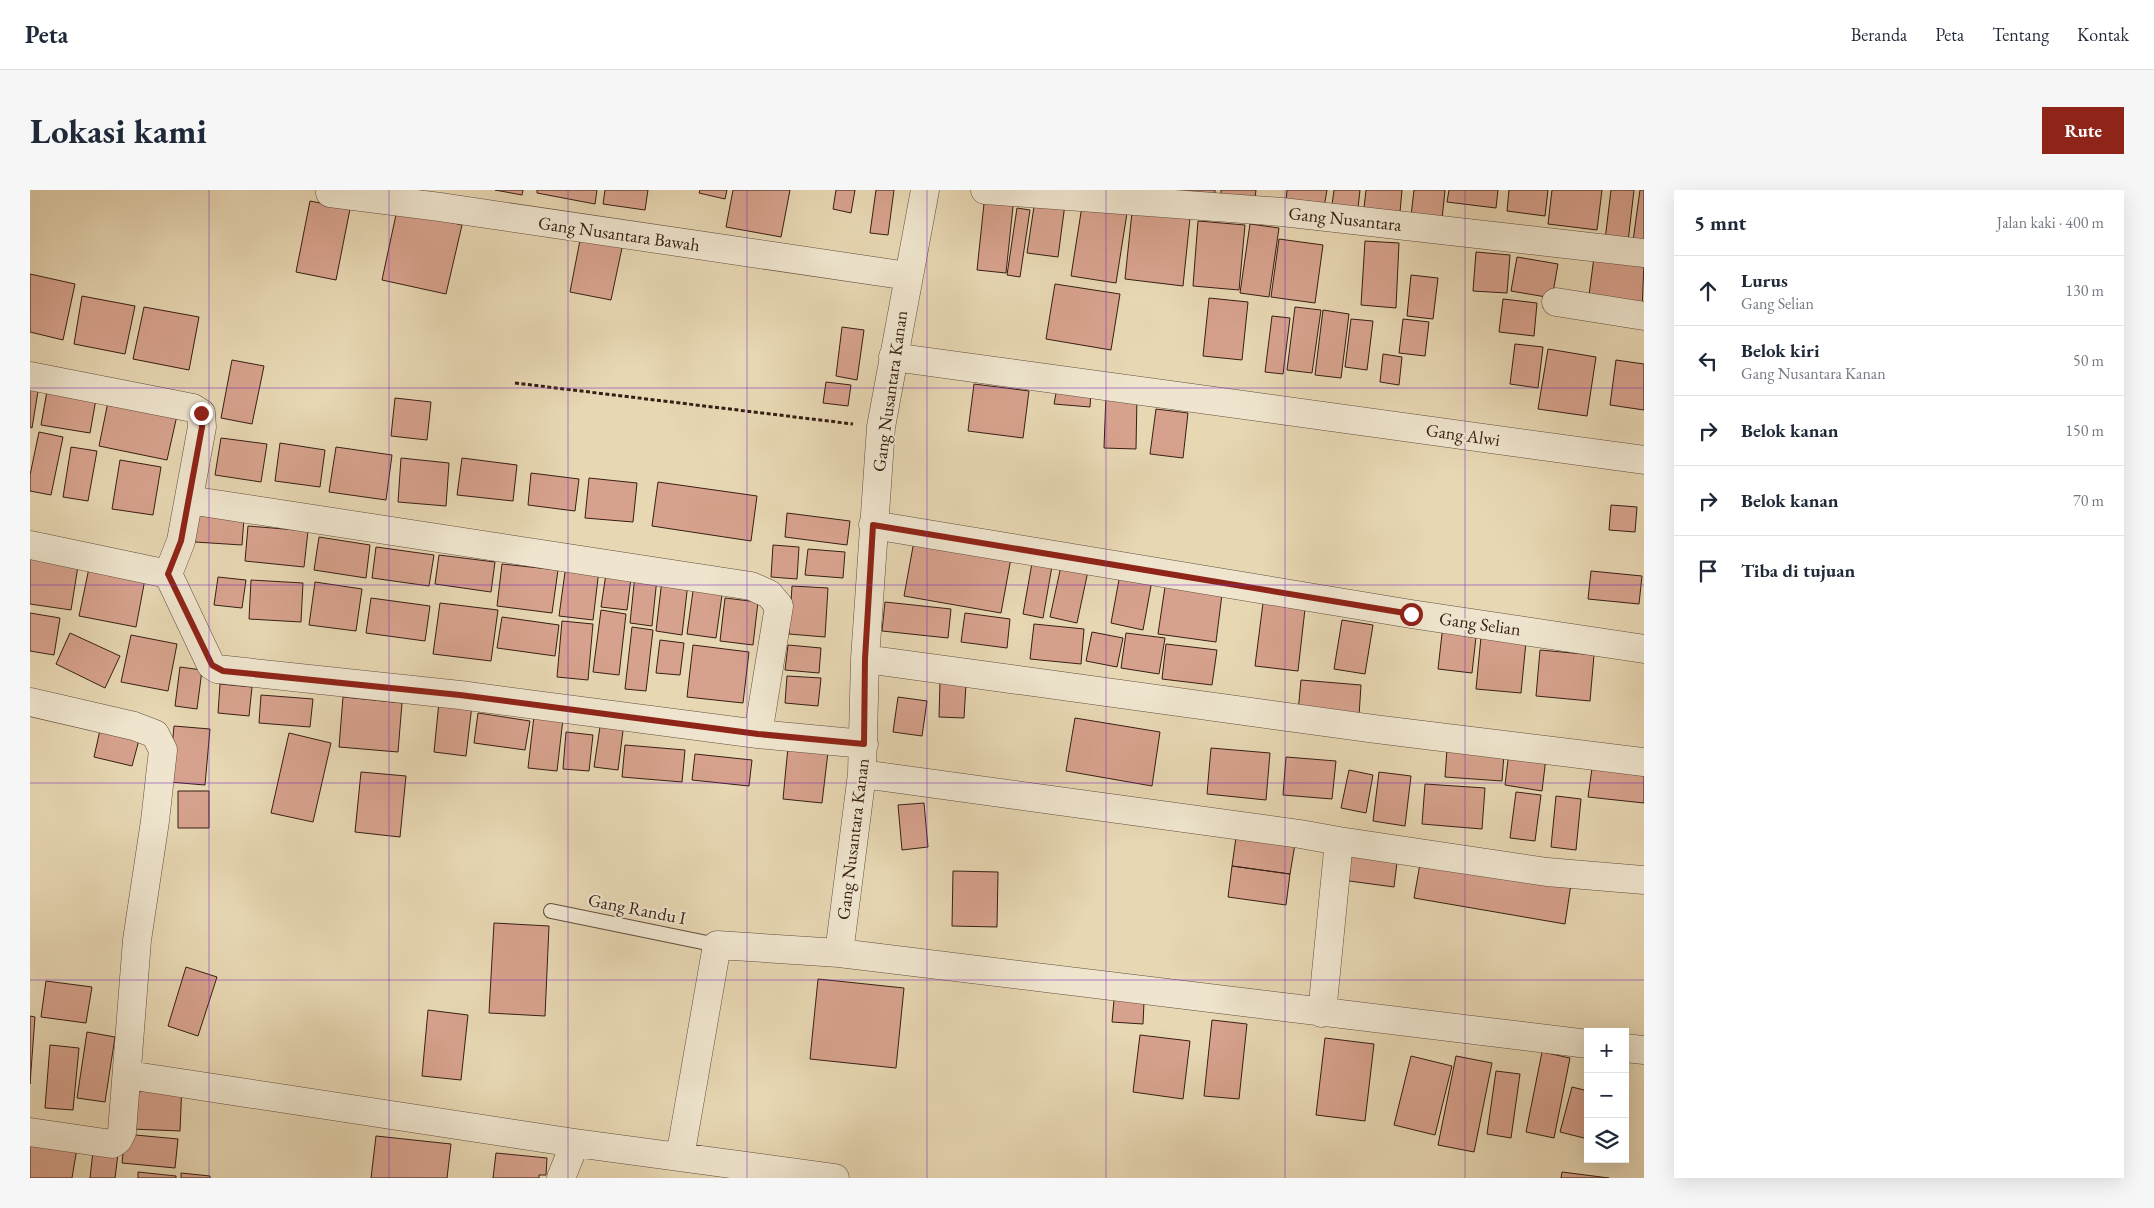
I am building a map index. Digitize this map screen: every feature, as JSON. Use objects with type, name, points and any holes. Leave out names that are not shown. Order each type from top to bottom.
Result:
[{"type":"street","name":"Gang Nusantara","points":[[986,190],[1282,212],[1644,253]]},
{"type":"street","name":"Gang Nusantara Bawah","points":[[330,193],[440,207],[908,276]]},
{"type":"street","name":"Gang Nusantara Kanan","points":[[839,953],[862,774],[865,659],[881,427],[908,276],[930,194]]},
{"type":"street","points":[[1556,302],[1644,316]]},
{"type":"street","name":"Gang Alwi","points":[[893,357],[1644,460]]},
{"type":"street","points":[[30,376],[193,408],[201,413],[202,427],[181,541],[168,574],[212,665],[223,671],[460,695],[758,734],[864,744]]},
{"type":"street","points":[[189,500],[752,586],[769,594],[779,606],[758,734]]},
{"type":"street","name":"Gang Selian","points":[[873,525],[1411,614],[1644,649]]},
{"type":"street","points":[[30,545],[168,574]]},
{"type":"street","points":[[865,659],[1365,728],[1644,762]]},
{"type":"street","points":[[30,702],[134,726],[155,734],[163,750],[155,821],[137,940],[128,1075],[122,1132],[118,1140],[112,1144],[30,1132]]},
{"type":"street","points":[[862,774],[1300,834],[1547,872],[1644,880]]},
{"type":"street","points":[[1322,1012],[1340,841]]},
{"type":"street","points":[[680,1157],[717,945],[839,953],[1584,1044]]},
{"type":"street","points":[[1629,1048],[1644,1050]]},
{"type":"street","points":[[128,1075],[575,1142],[835,1178]]},
{"type":"street","points":[[561,1178],[575,1142]]},
{"type":"lane","name":"Gang Randu I","points":[[550,911],[717,945]]},
{"type":"path","points":[[515,383],[881,427]]},
{"type":"building","points":[[495,190],[523,190],[522,195]]},
{"type":"building","points":[[537,190],[597,190],[595,204],[537,193]]},
{"type":"building","points":[[605,190],[648,190],[645,210],[603,204]]},
{"type":"building","points":[[700,190],[727,190],[725,199],[699,193]]},
{"type":"building","points":[[733,190],[790,190],[781,237],[726,227]]},
{"type":"building","points":[[836,190],[855,190],[851,213],[833,209]]},
{"type":"building","points":[[876,190],[894,190],[888,235],[870,233]]},
{"type":"building","points":[[1159,190],[1215,190],[1215,195]]},
{"type":"building","points":[[1221,190],[1256,190],[1255,198],[1221,194]]},
{"type":"building","points":[[1287,190],[1327,190],[1324,207],[1286,202]]},
{"type":"building","points":[[1334,190],[1360,190],[1358,208],[1332,205]]},
{"type":"building","points":[[1366,190],[1402,190],[1400,212],[1364,208]]},
{"type":"building","points":[[1414,190],[1445,190],[1442,219],[1411,216]]},
{"type":"building","points":[[1449,190],[1498,190],[1496,208],[1447,202]]},
{"type":"building","points":[[1509,190],[1548,190],[1545,216],[1507,211]]},
{"type":"building","points":[[1552,190],[1602,190],[1597,230],[1548,224]]},
{"type":"building","points":[[1611,190],[1634,190],[1628,242],[1605,240]]},
{"type":"building","points":[[1640,190],[1644,190],[1644,243],[1633,241]]},
{"type":"building","points":[[985,194],[1014,197],[1006,273],[977,270]]},
{"type":"building","points":[[1035,200],[1065,204],[1058,257],[1027,253]]},
{"type":"building","points":[[310,201],[350,209],[336,280],[296,272]]},
{"type":"building","points":[[1082,206],[1127,213],[1116,283],[1071,276]]},
{"type":"building","points":[[1017,208],[1030,210],[1020,277],[1007,275]]},
{"type":"building","points":[[397,210],[462,225],[446,294],[382,280]]},
{"type":"building","points":[[1132,212],[1190,218],[1183,286],[1125,279]]},
{"type":"building","points":[[1198,221],[1245,225],[1239,290],[1193,286]]},
{"type":"building","points":[[1250,224],[1279,228],[1269,297],[1240,293]]},
{"type":"building","points":[[581,235],[623,243],[611,300],[570,292]]},
{"type":"building","points":[[1279,239],[1323,245],[1315,303],[1271,297]]},
{"type":"building","points":[[1365,241],[1399,243],[1396,308],[1361,305]]},
{"type":"building","points":[[1476,252],[1510,255],[1507,293],[1473,291]]},
{"type":"building","points":[[1517,257],[1558,264],[1552,298],[1511,291]]},
{"type":"building","points":[[1594,257],[1644,263],[1642,310],[1588,303]]},
{"type":"building","points":[[30,274],[75,284],[63,340],[30,332]]},
{"type":"building","points":[[1411,275],[1438,278],[1433,319],[1407,316]]},
{"type":"building","points":[[1055,284],[1120,294],[1111,350],[1046,339]]},
{"type":"building","points":[[82,296],[135,306],[125,354],[74,344]]},
{"type":"building","points":[[1209,298],[1248,302],[1242,360],[1203,356]]},
{"type":"building","points":[[1503,299],[1537,303],[1534,336],[1499,332]]},
{"type":"building","points":[[144,307],[199,317],[189,370],[133,359]]},
{"type":"building","points":[[1295,307],[1321,310],[1312,373],[1287,370]]},
{"type":"building","points":[[1323,310],[1349,314],[1341,378],[1315,375]]},
{"type":"building","points":[[1272,316],[1290,318],[1283,374],[1265,372]]},
{"type":"building","points":[[1351,319],[1373,321],[1367,370],[1345,367]]},
{"type":"building","points":[[1403,319],[1429,322],[1425,356],[1399,353]]},
{"type":"building","points":[[842,327],[864,330],[857,380],[836,376]]},
{"type":"building","points":[[1515,344],[1543,347],[1538,388],[1510,384]]},
{"type":"building","points":[[1548,349],[1596,357],[1587,416],[1538,409]]},
{"type":"building","points":[[1383,354],[1402,357],[1399,385],[1380,382]]},
{"type":"building","points":[[232,360],[264,366],[252,424],[221,418]]},
{"type":"building","points":[[1616,360],[1644,364],[1644,410],[1610,405]]},
{"type":"building","points":[[826,382],[851,385],[848,406],[823,403]]},
{"type":"building","points":[[30,384],[39,385],[32,428],[30,427]]},
{"type":"building","points":[[974,384],[1029,391],[1023,438],[968,431]]},
{"type":"building","points":[[1057,388],[1091,392],[1090,407],[1054,404]]},
{"type":"building","points":[[47,391],[96,399],[90,433],[41,425]]},
{"type":"building","points":[[1106,394],[1137,395],[1136,449],[1104,448]]},
{"type":"building","points":[[109,397],[178,411],[167,460],[99,446]]},
{"type":"building","points":[[395,398],[431,402],[427,440],[391,436]]},
{"type":"building","points":[[1156,409],[1188,413],[1183,458],[1150,454]]},
{"type":"building","points":[[39,432],[63,437],[51,495],[30,491],[30,475]]},
{"type":"building","points":[[221,438],[267,444],[261,482],[215,475]]},
{"type":"building","points":[[280,443],[325,450],[320,487],[275,481]]},
{"type":"building","points":[[71,447],[97,451],[88,501],[63,497]]},
{"type":"building","points":[[336,447],[392,455],[386,500],[329,492]]},
{"type":"building","points":[[401,458],[449,463],[446,506],[398,502]]},
{"type":"building","points":[[462,458],[517,465],[513,501],[457,495]]},
{"type":"building","points":[[120,460],[161,467],[153,515],[112,509]]},
{"type":"building","points":[[531,473],[579,479],[575,511],[528,505]]},
{"type":"building","points":[[589,478],[637,483],[633,522],[585,518]]},
{"type":"building","points":[[658,482],[757,496],[751,541],[652,526]]},
{"type":"building","points":[[1611,505],[1637,507],[1635,532],[1609,530]]},
{"type":"building","points":[[787,513],[850,521],[847,545],[785,537]]},
{"type":"building","points":[[197,514],[244,518],[242,545],[195,542]]},
{"type":"building","points":[[248,526],[308,531],[304,567],[245,561]]},
{"type":"building","points":[[319,537],[370,545],[366,578],[314,570]]},
{"type":"building","points":[[914,541],[1011,558],[1001,613],[904,596]]},
{"type":"building","points":[[773,545],[799,547],[797,579],[771,577]]},
{"type":"building","points":[[376,547],[434,555],[429,586],[372,578]]},
{"type":"building","points":[[808,549],[845,552],[843,578],[805,575]]},
{"type":"building","points":[[439,555],[495,562],[491,592],[435,584]]},
{"type":"building","points":[[30,559],[78,566],[71,610],[30,604]]},
{"type":"building","points":[[1032,563],[1052,566],[1043,618],[1023,614]]},
{"type":"building","points":[[502,564],[558,570],[552,613],[497,606]]},
{"type":"building","points":[[566,565],[599,570],[593,620],[559,616]]},
{"type":"building","points":[[1061,566],[1088,571],[1077,623],[1050,617]]},
{"type":"building","points":[[607,567],[632,570],[627,610],[601,607]]},
{"type":"building","points":[[89,568],[145,579],[136,627],[79,616]]},
{"type":"building","points":[[1121,569],[1153,575],[1143,630],[1111,623]]},
{"type":"building","points":[[1591,571],[1642,576],[1639,604],[1588,599]]},
{"type":"building","points":[[635,575],[657,578],[652,626],[630,623]]},
{"type":"building","points":[[218,577],[246,580],[242,608],[214,605]]},
{"type":"building","points":[[251,580],[303,583],[301,622],[249,619]]},
{"type":"building","points":[[662,580],[688,583],[682,635],[656,631]]},
{"type":"building","points":[[315,582],[362,589],[356,631],[309,625]]},
{"type":"building","points":[[694,584],[723,588],[716,638],[687,634]]},
{"type":"building","points":[[792,586],[828,588],[825,637],[789,634]]},
{"type":"building","points":[[1165,587],[1222,594],[1216,642],[1158,634]]},
{"type":"building","points":[[371,598],[430,606],[425,641],[366,633]]},
{"type":"building","points":[[725,598],[758,602],[753,645],[720,641]]},
{"type":"building","points":[[885,602],[951,609],[948,638],[882,631]]},
{"type":"building","points":[[440,603],[498,610],[491,661],[433,654]]},
{"type":"building","points":[[1263,603],[1305,609],[1298,671],[1255,666]]},
{"type":"building","points":[[601,610],[626,614],[619,675],[593,672]]},
{"type":"building","points":[[30,613],[60,618],[54,655],[30,651]]},
{"type":"building","points":[[965,613],[1010,619],[1007,648],[961,642]]},
{"type":"building","points":[[502,617],[559,625],[555,656],[497,648]]},
{"type":"building","points":[[1342,620],[1373,625],[1365,674],[1334,669]]},
{"type":"building","points":[[562,621],[593,624],[588,680],[557,677]]},
{"type":"building","points":[[1034,624],[1084,629],[1081,664],[1030,659]]},
{"type":"building","points":[[1443,625],[1477,628],[1472,673],[1438,669]]},
{"type":"building","points":[[632,627],[653,630],[646,691],[625,689]]},
{"type":"building","points":[[1092,632],[1123,638],[1117,667],[1086,661]]},
{"type":"building","points":[[70,633],[120,656],[105,688],[56,664]]},
{"type":"building","points":[[1126,633],[1165,638],[1159,674],[1121,668]]},
{"type":"building","points":[[131,635],[177,644],[168,691],[121,682]]},
{"type":"building","points":[[1481,637],[1526,642],[1521,693],[1476,689]]},
{"type":"building","points":[[660,640],[684,643],[680,675],[656,673]]},
{"type":"building","points":[[1166,644],[1217,650],[1212,685],[1162,679]]},
{"type":"building","points":[[693,645],[749,652],[743,703],[687,697]]},
{"type":"building","points":[[788,645],[821,648],[819,673],[785,670]]},
{"type":"building","points":[[1540,650],[1594,655],[1590,701],[1536,696]]},
{"type":"building","points":[[180,667],[202,670],[197,709],[175,706]]},
{"type":"building","points":[[787,676],[821,678],[818,706],[785,703]]},
{"type":"building","points":[[1301,680],[1361,685],[1359,716],[1298,712]]},
{"type":"building","points":[[940,682],[966,683],[964,718],[939,717]]},
{"type":"building","points":[[220,684],[252,687],[249,716],[218,713]]},
{"type":"building","points":[[261,695],[313,699],[310,727],[259,723]]},
{"type":"building","points":[[343,697],[402,703],[398,752],[339,747]]},
{"type":"building","points":[[898,697],[927,701],[922,736],[893,732]]},
{"type":"building","points":[[439,702],[472,705],[466,756],[434,752]]},
{"type":"building","points":[[478,713],[530,721],[525,750],[474,743]]},
{"type":"building","points":[[534,716],[563,719],[557,771],[528,768]]},
{"type":"building","points":[[1075,718],[1160,732],[1152,786],[1066,771]]},
{"type":"building","points":[[601,720],[624,723],[618,770],[594,767]]},
{"type":"building","points":[[174,726],[210,729],[205,785],[169,782]]},
{"type":"building","points":[[100,730],[139,740],[132,766],[94,757]]},
{"type":"building","points":[[566,732],[593,735],[589,771],[563,769]]},
{"type":"building","points":[[289,733],[331,743],[313,822],[271,813]]},
{"type":"building","points":[[625,745],[685,750],[682,782],[622,777]]},
{"type":"building","points":[[788,747],[828,752],[822,803],[783,799]]},
{"type":"building","points":[[1211,748],[1270,753],[1266,800],[1207,794]]},
{"type":"building","points":[[1447,749],[1504,754],[1502,781],[1445,777]]},
{"type":"building","points":[[1509,752],[1546,758],[1542,791],[1505,785]]},
{"type":"building","points":[[695,754],[752,760],[749,786],[692,780]]},
{"type":"building","points":[[1286,757],[1336,761],[1332,799],[1283,795]]},
{"type":"building","points":[[1593,761],[1644,766],[1644,803],[1588,797]]},
{"type":"building","points":[[1349,770],[1373,775],[1366,813],[1341,808]]},
{"type":"building","points":[[361,772],[406,776],[400,837],[355,832]]},
{"type":"building","points":[[1379,772],[1411,776],[1405,826],[1373,821]]},
{"type":"building","points":[[1425,784],[1485,788],[1482,829],[1422,824]]},
{"type":"building","points":[[178,791],[209,791],[209,828],[178,828]]},
{"type":"building","points":[[1516,792],[1541,795],[1535,841],[1510,838]]},
{"type":"building","points":[[1556,796],[1581,799],[1576,850],[1551,847]]},
{"type":"building","points":[[924,803],[928,847],[902,850],[898,805]]},
{"type":"building","points":[[1237,830],[1296,838],[1290,874],[1232,866]]},
{"type":"building","points":[[1346,848],[1398,854],[1394,887],[1342,880]]},
{"type":"building","points":[[1421,858],[1571,884],[1565,924],[1414,898]]},
{"type":"building","points":[[1232,866],[1290,874],[1286,905],[1228,897]]},
{"type":"building","points":[[953,871],[998,872],[997,927],[952,926]]},
{"type":"building","points":[[494,923],[549,926],[545,1016],[489,1013]]},
{"type":"building","points":[[186,967],[217,977],[198,1036],[168,1026]]},
{"type":"building","points":[[818,979],[904,988],[896,1068],[810,1059]]},
{"type":"building","points":[[46,981],[92,987],[86,1023],[41,1017]]},
{"type":"building","points":[[1114,1000],[1144,1002],[1143,1024],[1112,1022]]},
{"type":"building","points":[[428,1010],[468,1015],[461,1080],[422,1076]]},
{"type":"building","points":[[30,1016],[35,1017],[30,1084]]},
{"type":"building","points":[[1212,1020],[1247,1024],[1239,1099],[1204,1096]]},
{"type":"building","points":[[87,1032],[115,1037],[105,1102],[77,1098]]},
{"type":"building","points":[[1140,1035],[1190,1041],[1183,1099],[1133,1092]]},
{"type":"building","points":[[1325,1038],[1374,1044],[1365,1121],[1316,1115]]},
{"type":"building","points":[[50,1045],[79,1048],[73,1110],[45,1108]]},
{"type":"building","points":[[1542,1052],[1570,1058],[1554,1138],[1526,1132]]},
{"type":"building","points":[[1411,1056],[1452,1066],[1435,1135],[1394,1125]]},
{"type":"building","points":[[1456,1056],[1492,1063],[1474,1152],[1438,1145]]},
{"type":"building","points":[[1496,1071],[1520,1074],[1511,1138],[1487,1134]]},
{"type":"building","points":[[134,1081],[182,1083],[180,1131],[132,1129]]},
{"type":"building","points":[[1572,1087],[1584,1090],[1584,1138],[1560,1132]]},
{"type":"building","points":[[125,1134],[178,1139],[175,1168],[122,1163]]},
{"type":"building","points":[[376,1136],[451,1144],[447,1178],[371,1178]]},
{"type":"building","points":[[30,1141],[77,1148],[72,1178],[30,1178]]},
{"type":"building","points":[[93,1151],[118,1154],[115,1178],[90,1178]]},
{"type":"building","points":[[496,1153],[547,1158],[546,1175],[539,1175],[539,1178],[493,1178]]},
{"type":"building","points":[[138,1172],[176,1176],[176,1178],[138,1178]]},
{"type":"building","points":[[1562,1172],[1609,1178],[1561,1178]]},
{"type":"building","points":[[181,1173],[210,1176],[210,1178],[181,1178]]},
{"type":"route","points":[[201,413],[202,427],[181,541],[168,574],[212,665],[223,671],[460,695],[758,734],[864,744],[865,659],[873,525],[1411,614]]}]
